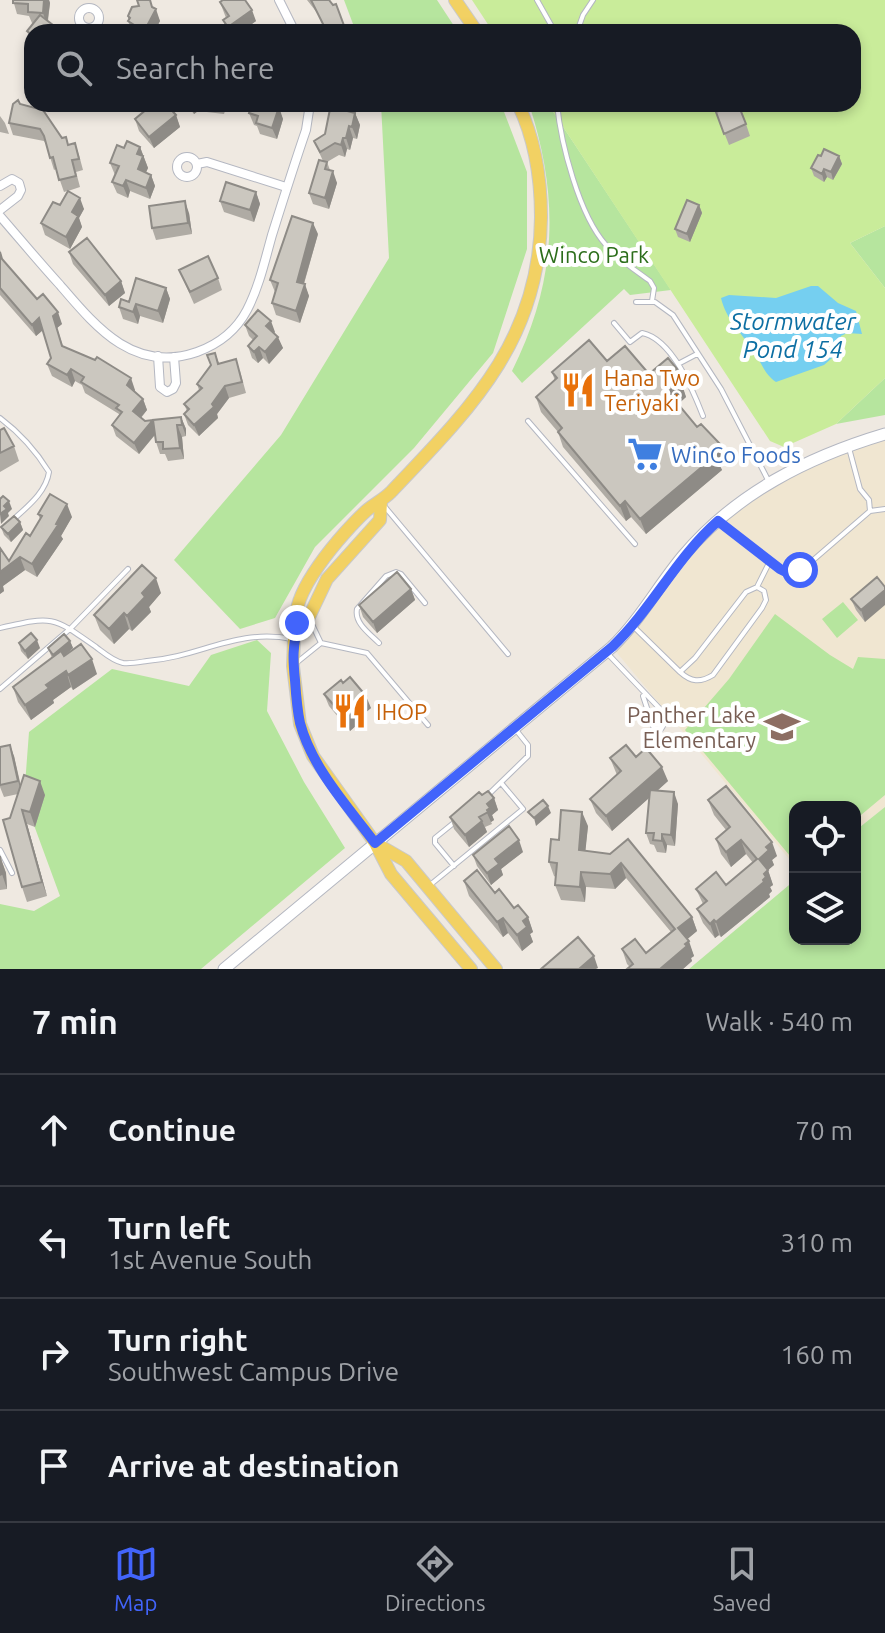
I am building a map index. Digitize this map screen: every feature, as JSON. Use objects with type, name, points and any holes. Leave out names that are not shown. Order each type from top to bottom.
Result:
[{"type":"main road","points":[[455,0],[472,24]]},
{"type":"main road","points":[[471,969],[391,874],[375,843],[313,756],[300,724],[293,666],[294,639],[304,621],[295,617],[323,558],[367,510],[381,502],[427,455],[506,356],[526,310],[537,269],[541,206],[533,144],[521,112]]},
{"type":"main road","points":[[224,969],[606,652],[633,626],[680,559],[718,521],[769,482],[806,462],[885,434]]},
{"type":"main road","points":[[375,843],[406,861],[496,969]]},
{"type":"street","points":[[279,0],[291,24]]},
{"type":"street","points":[[0,186],[12,179],[19,183],[21,190],[18,196],[0,213],[100,329],[124,347],[171,357],[212,345],[242,319],[257,285],[306,130],[309,112]]},
{"type":"street","points":[[197,164],[207,162],[286,187]]},
{"type":"street","points":[[158,356],[160,387],[167,392],[176,383],[171,357]]},
{"type":"lane","points":[[537,0],[550,24]]},
{"type":"lane","points":[[580,24],[593,0]]},
{"type":"lane","points":[[559,112],[574,178],[593,224],[606,246],[650,281],[654,288],[652,301]]},
{"type":"lane","points":[[636,302],[652,301],[670,311],[721,389],[769,482]]},
{"type":"lane","points":[[614,323],[630,342]]},
{"type":"lane","points":[[621,350],[642,333],[653,335],[678,364],[703,416]]},
{"type":"lane","points":[[678,364],[698,354]]},
{"type":"lane","points":[[0,418],[40,457],[49,472],[48,480],[32,503],[11,522]]},
{"type":"lane","points":[[528,421],[635,544]]},
{"type":"lane","points":[[848,446],[860,489],[869,500],[870,511]]},
{"type":"lane","points":[[381,502],[508,654]]},
{"type":"lane","points":[[718,521],[786,572],[800,570],[870,511],[885,509]]},
{"type":"lane","points":[[680,672],[695,658],[746,592],[757,587],[770,561]]},
{"type":"lane","points":[[0,689],[71,628],[128,569]]},
{"type":"lane","points":[[379,643],[356,615],[357,609],[386,576],[396,572],[401,574],[425,603]]},
{"type":"lane","points":[[633,626],[688,679],[696,681],[713,675],[765,603],[766,594],[757,587]]},
{"type":"lane","points":[[0,628],[40,619],[71,628],[123,663],[169,657],[251,636],[272,635],[294,639]]},
{"type":"lane","points":[[304,621],[321,643],[367,653],[428,725]]},
{"type":"lane","points":[[293,666],[321,643]]},
{"type":"lane","points":[[606,652],[642,693],[653,701],[665,720],[664,727],[656,735],[642,693]]},
{"type":"lane","points":[[480,802],[524,763],[529,752],[528,745],[515,728]]},
{"type":"lane","points":[[428,887],[523,809],[502,784]]},
{"type":"lane","points":[[454,866],[435,843],[435,838],[457,820]]},
{"type":"lane","points":[[0,850],[12,873]]},
{"type":"shaded area","name":"Panther Lake Elementary","points":[[885,434],[885,807],[861,826],[861,801],[789,801],[789,859],[612,647],[680,559],[769,482]]},
{"type":"green space","points":[[344,0],[437,0],[453,24],[353,24]]},
{"type":"green space","points":[[472,0],[885,0],[885,226],[850,243],[885,288],[885,378],[836,424],[784,447],[770,441],[553,112],[861,112],[861,24],[488,24]]},
{"type":"green space","points":[[381,112],[504,112],[527,172],[527,249],[493,353],[414,448],[315,547],[275,618],[240,629],[174,560],[281,435],[389,258]]},
{"type":"green space","name":"Winco Park","points":[[531,112],[553,112],[671,290],[630,295],[624,289],[522,383],[512,371],[538,305],[549,239],[546,173]]},
{"type":"green space","points":[[885,226],[885,288],[850,243]]},
{"type":"green space","points":[[885,378],[885,415],[836,424]]},
{"type":"green space","points":[[843,602],[858,620],[837,638],[822,619]]},
{"type":"green space","points":[[775,614],[853,669],[858,657],[885,659],[885,795],[861,815],[861,801],[789,801],[789,855],[685,730],[729,679]]},
{"type":"green space","points":[[257,640],[271,653],[267,711],[304,782],[345,848],[201,969],[0,969],[0,904],[34,911],[60,896],[24,798],[29,732],[112,669],[189,686],[211,655]]},
{"type":"green space","points":[[885,807],[885,969],[689,969],[789,885],[789,945],[861,945],[861,826]]},
{"type":"water","name":"Stormwater Pond 154","points":[[818,286],[838,303],[856,311],[862,334],[847,333],[841,336],[832,358],[824,365],[776,382],[730,320],[721,298],[729,295],[776,298]]},
{"type":"building","points":[[13,0],[44,0],[43,13],[28,12],[28,4],[13,3]]},
{"type":"building","points":[[137,0],[150,0],[156,9],[148,24],[128,21],[132,7],[139,6]]},
{"type":"building","points":[[245,0],[252,10],[232,24],[226,24],[223,20],[229,16],[220,2]]},
{"type":"building","points":[[311,0],[329,0],[336,4],[343,24],[323,24]]},
{"type":"building","points":[[40,15],[52,24],[33,24]]},
{"type":"building","points":[[18,100],[24,105],[24,112],[44,112],[62,138],[66,137],[68,145],[75,143],[79,159],[72,160],[76,176],[59,180],[53,157],[50,158],[40,129],[9,123],[13,104]]},
{"type":"building","points":[[143,112],[173,112],[176,115],[149,137],[135,119]]},
{"type":"building","points":[[277,112],[272,128],[256,123],[258,116],[249,113]]},
{"type":"building","points":[[329,112],[355,113],[352,127],[349,126],[341,145],[335,143],[320,152],[314,141],[325,134]]},
{"type":"building","points":[[716,112],[741,112],[746,124],[724,134]]},
{"type":"building","points":[[127,141],[140,147],[137,154],[143,156],[138,169],[151,175],[146,188],[126,180],[123,186],[112,182],[119,166],[110,163],[117,145],[124,148]]},
{"type":"building","points":[[824,149],[839,156],[831,172],[824,169],[822,174],[811,168]]},
{"type":"building","points":[[319,160],[327,162],[325,169],[333,171],[325,198],[309,193]]},
{"type":"building","points":[[226,182],[256,192],[250,210],[220,201]]},
{"type":"building","points":[[68,191],[80,198],[72,212],[78,216],[66,237],[41,223],[53,202],[60,205]]},
{"type":"building","points":[[687,200],[699,205],[687,234],[675,229]]},
{"type":"building","points":[[185,201],[188,223],[152,228],[149,206]]},
{"type":"building","points":[[292,216],[313,223],[297,282],[305,284],[296,311],[272,303],[278,283],[270,280]]},
{"type":"building","points":[[87,238],[121,281],[105,295],[69,252]]},
{"type":"building","points":[[0,252],[2,259],[37,299],[43,294],[58,312],[53,316],[62,346],[95,360],[97,357],[131,378],[127,385],[143,399],[133,411],[145,421],[153,420],[134,443],[112,425],[122,412],[116,408],[119,405],[81,382],[84,377],[71,369],[67,375],[47,364],[51,358],[39,318],[32,325],[0,288]]},
{"type":"building","points":[[208,256],[218,278],[190,292],[179,270]]},
{"type":"building","points":[[136,278],[166,288],[158,311],[136,304],[133,312],[119,307],[121,299],[129,302]]},
{"type":"building","points":[[258,310],[271,321],[266,326],[278,337],[265,352],[259,347],[254,352],[248,346],[257,336],[245,325]]},
{"type":"building","name":"WinCo Foods","points":[[589,340],[607,361],[625,346],[649,374],[668,358],[677,369],[673,373],[680,382],[668,392],[697,427],[701,424],[721,445],[714,452],[716,455],[640,519],[625,501],[620,506],[558,432],[562,428],[536,397],[557,378],[552,372]]},
{"type":"building","points":[[215,353],[218,364],[236,359],[242,382],[225,386],[212,404],[214,407],[194,425],[184,414],[189,409],[184,404],[202,388],[197,384],[211,365],[207,355]]},
{"type":"building","points":[[181,417],[182,425],[177,425],[180,448],[163,449],[163,442],[156,442],[153,420]]},
{"type":"building","points":[[4,428],[14,446],[0,453],[0,430]]},
{"type":"building","points":[[50,494],[67,504],[58,525],[32,564],[20,557],[0,572],[0,548],[9,561],[26,533],[30,536]]},
{"type":"building","points":[[3,496],[9,501],[4,506],[7,509],[0,514],[0,499]]},
{"type":"building","points":[[14,516],[20,522],[8,534],[1,527]]},
{"type":"building","points":[[142,565],[156,578],[142,593],[145,597],[109,629],[94,615]]},
{"type":"building","points":[[397,572],[411,589],[373,622],[359,605]]},
{"type":"building","points":[[877,577],[885,590],[861,610],[851,599]]},
{"type":"building","points":[[31,633],[37,640],[25,651],[19,643]]},
{"type":"building","points":[[64,634],[70,641],[53,655],[48,648]]},
{"type":"building","points":[[81,644],[92,659],[68,675],[66,671],[25,705],[13,687],[61,651],[64,656]]},
{"type":"building","points":[[350,677],[366,696],[359,702],[362,705],[346,719],[324,694],[341,680],[343,683]]},
{"type":"building","points":[[10,745],[18,781],[0,785],[0,747]]},
{"type":"building","points":[[626,745],[636,757],[646,748],[662,767],[606,816],[590,799],[621,771],[610,758]]},
{"type":"building","points":[[24,775],[40,781],[30,812],[22,810],[42,882],[22,887],[3,820],[10,818]]},
{"type":"building","points":[[726,786],[772,842],[766,847],[769,850],[759,859],[768,870],[764,874],[764,882],[710,924],[697,909],[707,901],[696,889],[716,872],[726,885],[757,859],[741,840],[726,852],[716,839],[730,827],[708,800]]},
{"type":"building","points":[[650,790],[674,792],[671,835],[662,834],[662,841],[653,840],[654,833],[646,833]]},
{"type":"building","points":[[488,791],[494,798],[487,804],[490,808],[488,812],[479,817],[482,821],[465,835],[450,817],[479,792],[482,795]]},
{"type":"building","points":[[543,800],[548,806],[534,818],[528,812]]},
{"type":"building","points":[[561,810],[582,812],[579,850],[610,854],[628,839],[692,917],[678,928],[689,941],[685,944],[687,946],[660,969],[627,969],[633,964],[622,949],[635,939],[646,953],[675,929],[621,863],[610,874],[581,872],[580,887],[555,885],[557,863],[549,862],[551,839],[559,840]]},
{"type":"building","points":[[509,826],[519,840],[495,859],[499,864],[487,873],[473,855]]},
{"type":"building","points":[[477,870],[495,893],[499,889],[514,908],[518,905],[528,917],[523,921],[527,927],[517,935],[503,918],[497,922],[464,881]]},
{"type":"building","points":[[578,937],[594,956],[579,969],[541,969]]},
{"type":"place","name":"Hana Two Teriyaki","points":[[578,390]]},
{"type":"place","name":"WinCo Foods","points":[[645,454]]},
{"type":"place","name":"IHOP","points":[[350,711]]},
{"type":"place","name":"Panther Lake Elementary","points":[[782,727]]},
{"type":"route","points":[[297,623],[293,666],[300,724],[324,774],[375,843],[612,647],[633,626],[680,559],[718,521],[780,569],[786,572],[800,570]]}]
